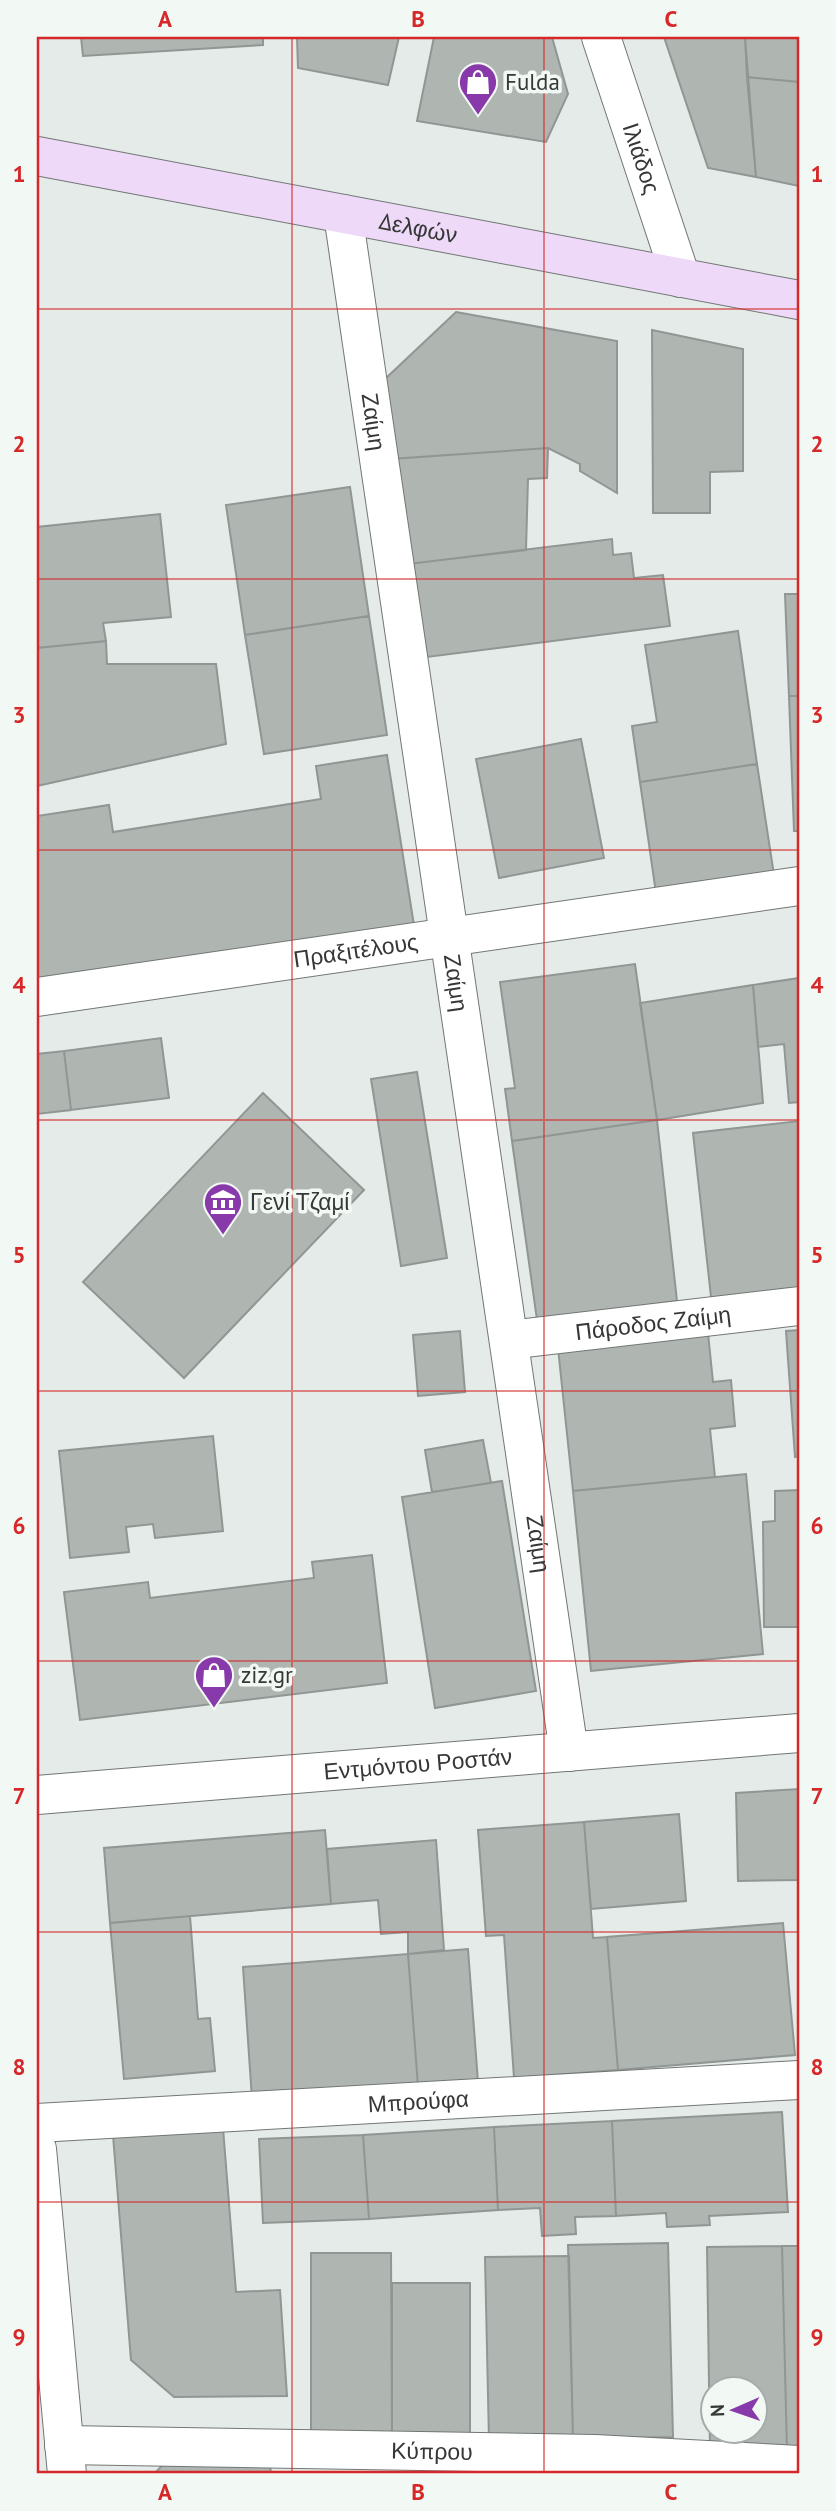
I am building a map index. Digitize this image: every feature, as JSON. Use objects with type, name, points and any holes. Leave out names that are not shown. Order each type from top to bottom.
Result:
[{"type":"main road","name":"Δελφών","points":[[37,156],[799,300]]},
{"type":"street","name":"Ιλιάδος","points":[[601,37],[681,278]]},
{"type":"street","name":"Ζαίμη","points":[[343,214],[569,1752]]},
{"type":"street","name":"Πραξιτέλους","points":[[37,997],[799,886]]},
{"type":"street","name":"Πάροδος Ζαίμη","points":[[509,1340],[799,1306]]},
{"type":"street","name":"Εντμόντου Ροστάν","points":[[37,1795],[799,1733]]},
{"type":"street","name":"Μπρούφα","points":[[37,2123],[799,2080]]},
{"type":"street","points":[[37,2149],[65,2460]]},
{"type":"street","name":"Κύπρου","points":[[65,2460],[595,2454],[799,2465]]},
{"type":"building","points":[[81,37],[263,37],[263,45],[83,56]]},
{"type":"building","points":[[297,37],[399,37],[388,85],[298,68]]},
{"type":"building","points":[[434,37],[552,37],[568,94],[546,142],[417,121]]},
{"type":"building","points":[[664,37],[745,37],[756,177],[708,168]]},
{"type":"building","points":[[745,37],[799,37],[799,82],[747,77]]},
{"type":"building","points":[[747,77],[799,82],[799,186],[756,177]]},
{"type":"building","points":[[456,312],[617,341],[617,493],[580,471],[580,464],[548,448],[391,459],[384,380]]},
{"type":"building","points":[[652,330],[743,349],[743,471],[710,472],[710,513],[653,513]]},
{"type":"building","points":[[548,448],[547,478],[528,479],[526,550],[408,564],[391,459]]},
{"type":"building","points":[[350,487],[369,616],[245,635],[226,505]]},
{"type":"building","points":[[160,514],[171,617],[103,623],[106,641],[37,648],[37,527]]},
{"type":"building","points":[[612,539],[613,555],[631,553],[634,578],[663,575],[670,626],[419,658],[408,564]]},
{"type":"building","points":[[785,594],[799,594],[799,696],[789,696]]},
{"type":"building","points":[[369,616],[387,735],[264,754],[245,635]]},
{"type":"building","points":[[738,631],[757,764],[640,782],[632,726],[657,722],[645,645]]},
{"type":"building","points":[[106,641],[107,664],[216,664],[226,744],[37,786],[37,648]]},
{"type":"building","points":[[789,696],[799,696],[799,831],[794,831]]},
{"type":"building","points":[[581,739],[604,858],[499,878],[476,759]]},
{"type":"building","points":[[387,755],[416,938],[37,990],[37,816],[109,805],[113,832],[321,799],[316,766]]},
{"type":"building","points":[[757,764],[774,875],[656,893],[640,782]]},
{"type":"building","points":[[635,964],[657,1120],[512,1141],[505,1089],[515,1088],[500,982]]},
{"type":"building","points":[[799,978],[799,1102],[789,1103],[784,1044],[758,1047],[753,985]]},
{"type":"building","points":[[753,985],[763,1103],[657,1120],[640,1003]]},
{"type":"building","points":[[161,1038],[169,1098],[71,1110],[64,1051]]},
{"type":"building","points":[[64,1051],[71,1110],[37,1114],[37,1054]]},
{"type":"building","points":[[417,1072],[447,1258],[401,1266],[371,1079]]},
{"type":"building","name":"Γενί Τζαμί","points":[[263,1093],[364,1190],[184,1378],[83,1282]]},
{"type":"building","points":[[657,1120],[677,1301],[537,1320],[512,1141]]},
{"type":"building","points":[[799,1121],[799,1297],[712,1306],[693,1133]]},
{"type":"building","points":[[799,1330],[799,1456],[795,1457],[786,1331]]},
{"type":"building","points":[[460,1331],[465,1392],[418,1396],[413,1335]]},
{"type":"building","points":[[708,1333],[713,1382],[731,1380],[735,1426],[710,1429],[715,1477],[573,1491],[558,1348]]},
{"type":"building","points":[[213,1436],[223,1531],[155,1538],[153,1524],[126,1527],[129,1552],[70,1558],[59,1451]]},
{"type":"building","points":[[483,1440],[491,1483],[432,1492],[425,1450]]},
{"type":"building","points":[[746,1474],[763,1654],[591,1671],[573,1491]]},
{"type":"building","points":[[502,1481],[536,1691],[435,1708],[402,1497]]},
{"type":"building","points":[[799,1490],[799,1627],[764,1627],[763,1522],[775,1521],[775,1491]]},
{"type":"building","points":[[372,1555],[387,1683],[80,1720],[64,1592],[148,1582],[150,1598],[314,1578],[312,1562]]},
{"type":"building","points":[[799,1789],[799,1880],[738,1881],[736,1793]]},
{"type":"building","points":[[679,1814],[686,1901],[591,1909],[584,1822]]},
{"type":"building","points":[[584,1822],[593,1938],[607,1937],[618,2070],[514,2078],[504,1935],[486,1936],[478,1830]]},
{"type":"building","points":[[325,1830],[331,1904],[110,1923],[104,1848]]},
{"type":"building","points":[[436,1840],[444,1950],[408,1954],[408,1932],[381,1934],[378,1900],[331,1904],[327,1849]]},
{"type":"building","points":[[190,1916],[198,2019],[210,2018],[215,2071],[124,2079],[110,1923]]},
{"type":"building","points":[[783,1923],[795,2055],[618,2070],[607,1937]]},
{"type":"building","points":[[468,1949],[478,2082],[418,2086],[408,1954]]},
{"type":"building","points":[[408,1954],[418,2086],[252,2099],[243,1967]]},
{"type":"building","points":[[782,2112],[788,2212],[709,2216],[710,2225],[667,2227],[666,2213],[616,2216],[612,2121]]},
{"type":"building","points":[[612,2121],[616,2216],[575,2217],[576,2234],[542,2236],[540,2208],[498,2210],[494,2127]]},
{"type":"building","points":[[494,2127],[498,2210],[369,2219],[363,2135]]},
{"type":"building","points":[[223,2128],[236,2292],[280,2290],[287,2396],[174,2397],[131,2360],[113,2135]]},
{"type":"building","points":[[363,2135],[369,2219],[263,2223],[259,2139]]},
{"type":"building","points":[[668,2243],[673,2437],[573,2439],[568,2245]]},
{"type":"building","points":[[782,2246],[799,2246],[799,2450],[787,2451]]},
{"type":"building","points":[[782,2246],[787,2451],[710,2451],[710,2444],[770,2444],[770,2374],[709,2374],[707,2247]]},
{"type":"building","points":[[311,2253],[391,2253],[392,2434],[311,2434]]},
{"type":"building","points":[[569,2256],[573,2439],[489,2441],[485,2257]]},
{"type":"building","points":[[392,2283],[470,2283],[470,2434],[392,2434]]},
{"type":"building","points":[[173,2454],[269,2454],[271,2474],[154,2474]]},
{"type":"place","name":"Fulda","points":[[478,116]]},
{"type":"place","name":"Γενί Τζαμί","points":[[223,1236]]},
{"type":"place","name":"ziz.gr","points":[[214,1709]]}]
